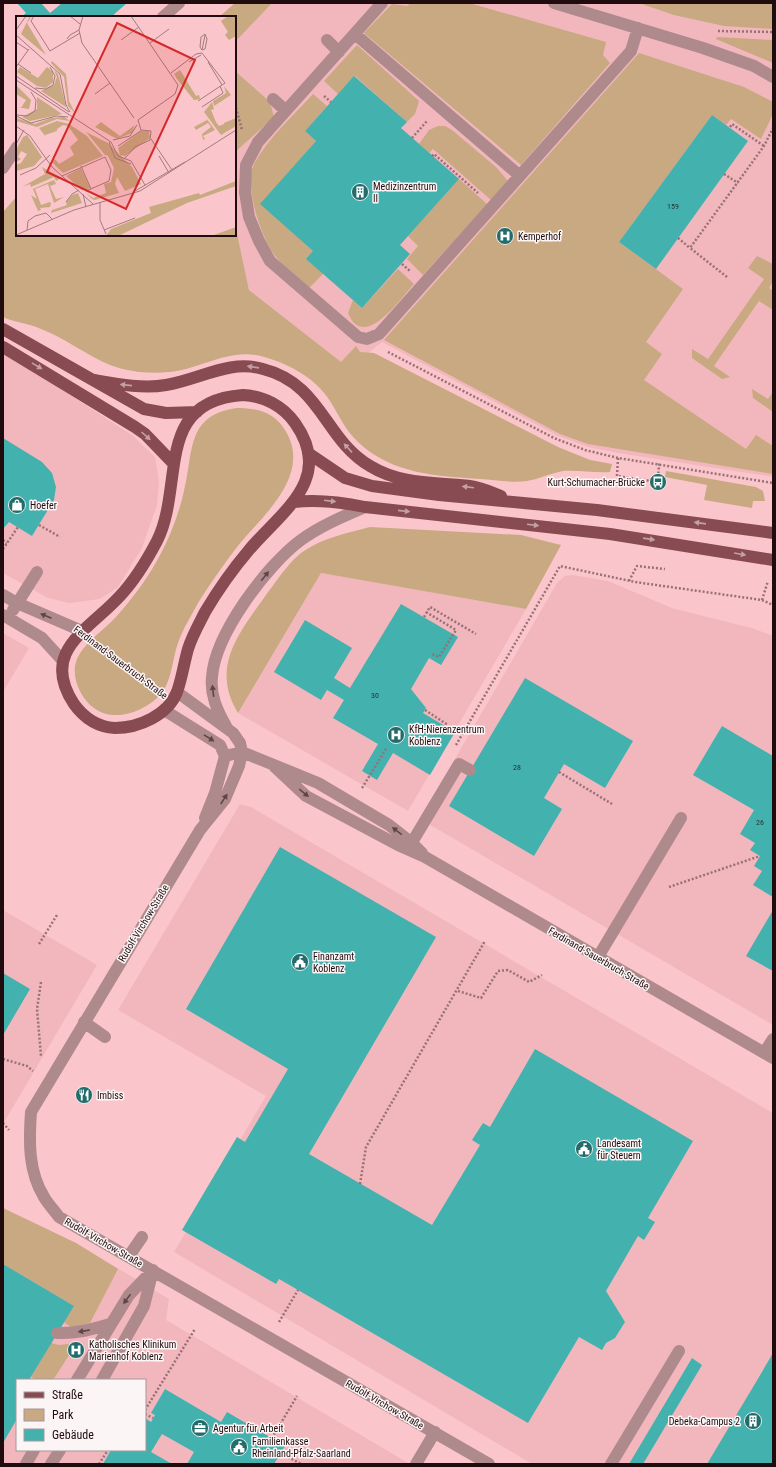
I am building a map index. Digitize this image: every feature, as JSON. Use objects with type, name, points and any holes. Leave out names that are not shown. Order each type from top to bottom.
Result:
[{"type":"main road","points":[[3,328],[144,409],[166,413],[197,412]]},
{"type":"main road","points":[[3,347],[135,427],[145,434],[173,464]]},
{"type":"main road","points":[[94,380],[156,387],[190,380],[217,370],[232,367],[247,366],[262,368],[278,373],[307,393],[349,450],[371,467],[401,479],[420,483],[471,486],[519,502]]},
{"type":"main road","points":[[232,396],[254,396],[265,399],[282,409],[293,420],[302,436],[308,453],[310,465],[308,474],[305,484],[294,502],[250,549],[217,593],[189,646],[171,701],[148,720],[129,727],[104,726],[92,722],[84,717],[69,697],[63,676],[63,661],[65,652],[71,642],[82,630],[122,594],[135,578],[158,539],[169,504],[173,464],[179,436],[184,427],[197,412],[217,400],[232,396]]},
{"type":"main road","points":[[308,453],[345,478],[372,486],[432,494],[519,502],[773,533]]},
{"type":"main road","points":[[294,502],[322,500],[365,507],[610,534],[773,560]]},
{"type":"main road","points":[[729,527],[773,524]]},
{"type":"street","points":[[163,16],[179,3]]},
{"type":"street","points":[[382,3],[258,142],[246,165],[245,192],[249,217],[270,261],[358,337],[367,339],[379,334],[630,51],[638,28]]},
{"type":"street","points":[[554,3],[638,28],[754,66],[773,77]]},
{"type":"street","points":[[355,34],[520,176]]},
{"type":"street","points":[[327,40],[339,52]]},
{"type":"street","points":[[273,99],[286,111]]},
{"type":"street","points":[[3,154],[16,145]]},
{"type":"street","points":[[3,168],[16,148]]},
{"type":"street","points":[[226,727],[217,709],[212,678],[217,652],[241,609],[273,566],[297,543],[320,528],[365,507]]},
{"type":"street","points":[[37,572],[17,603],[5,617],[42,638],[63,661]]},
{"type":"street","name":"Ferdinand-Sauerbruch-Straße","points":[[3,595],[17,603],[82,630]]},
{"type":"street","points":[[171,701],[220,745],[225,756],[242,752]]},
{"type":"street","name":"Ferdinand-Sauerbruch-Straße","points":[[171,701],[226,727],[237,737],[242,752],[275,767],[318,783],[389,825],[410,846],[425,857],[769,1056]]},
{"type":"street","name":"Rudolf-Virchow-Straße","points":[[242,752],[239,766],[225,799],[200,830],[31,1112],[29,1142],[33,1170],[44,1197],[59,1217],[489,1464]]},
{"type":"street","name":"Rudolf-Virchow-Straße","points":[[200,830],[215,793],[225,756]]},
{"type":"street","points":[[410,846],[459,764],[470,770]]},
{"type":"street","name":"Ferdinand-Sauerbruch-Straße","points":[[275,767],[306,796],[410,846]]},
{"type":"street","points":[[598,957],[681,818]]},
{"type":"street","points":[[84,1022],[105,1037]]},
{"type":"street","points":[[769,1056],[773,1039]]},
{"type":"street","points":[[129,1256],[142,1236]]},
{"type":"street","points":[[77,1379],[129,1295],[153,1270]]},
{"type":"street","points":[[103,1379],[144,1306],[153,1270]]},
{"type":"street","points":[[58,1333],[84,1331],[110,1324]]},
{"type":"street","points":[[611,1464],[679,1351]]},
{"type":"street","points":[[416,1464],[435,1432]]},
{"type":"street","points":[[26,1464],[33,1451]]},
{"type":"street","points":[[51,1464],[59,1451]]},
{"type":"path","points":[[710,30],[773,32]]},
{"type":"path","points":[[730,127],[732,124],[764,146]]},
{"type":"path","points":[[690,248],[738,184],[764,146],[773,128]]},
{"type":"path","points":[[432,156],[434,154],[470,186]]},
{"type":"path","points":[[724,174],[738,184]]},
{"type":"path","points":[[678,238],[726,276]]},
{"type":"path","points":[[367,339],[554,438],[585,450],[618,458],[773,482]]},
{"type":"path","points":[[618,458],[617,476],[658,482],[659,464]]},
{"type":"path","points":[[39,525],[60,537]]},
{"type":"path","points":[[3,549],[18,527]]},
{"type":"path","points":[[3,540],[7,543]]},
{"type":"path","points":[[453,748],[560,566],[629,580],[762,600],[773,605]]},
{"type":"path","points":[[629,580],[637,566],[665,569]]},
{"type":"path","points":[[762,600],[768,581]]},
{"type":"path","points":[[424,617],[430,607],[476,634]]},
{"type":"path","points":[[426,612],[456,630],[439,657],[432,654]]},
{"type":"path","name":"Ferdinand-Sauerbruch-Straße","points":[[82,630],[171,701]]},
{"type":"path","points":[[425,710],[448,725]]},
{"type":"path","points":[[359,793],[386,749]]},
{"type":"path","points":[[559,772],[612,804]]},
{"type":"path","points":[[669,887],[760,856]]},
{"type":"path","points":[[39,944],[57,915]]},
{"type":"path","points":[[360,1184],[366,1147],[486,941]]},
{"type":"path","points":[[458,991],[481,998],[498,971],[508,970],[529,982],[542,975]]},
{"type":"path","points":[[41,982],[37,1010],[39,1048],[42,1058],[45,1060]]},
{"type":"path","points":[[3,1059],[26,1066],[37,1075]]},
{"type":"path","points":[[3,1123],[12,1134]]},
{"type":"path","points":[[279,1323],[298,1290]]},
{"type":"path","points":[[146,1408],[195,1329]]},
{"type":"path","points":[[272,1438],[297,1396]]},
{"type":"path","points":[[146,1414],[153,1418]]},
{"type":"path","points":[[99,1464],[107,1451]]},
{"type":"path","points":[[281,1453],[301,1464]]},
{"type":"shaded area","name":"Kemperhof","points":[[236,3],[773,3],[773,477],[588,447],[558,436],[382,342],[345,372],[249,290],[236,229],[236,16],[221,16]]},
{"type":"shaded area","points":[[3,352],[132,435],[155,457],[159,482],[157,505],[142,548],[118,587],[100,599],[69,603],[48,598],[3,573]]},
{"type":"shaded area","points":[[321,573],[526,609],[408,811],[238,713]]},
{"type":"shaded area","points":[[573,575],[608,581],[672,608],[752,628],[773,636],[773,1025],[420,819],[557,583],[565,576]]},
{"type":"shaded area","points":[[3,633],[29,648],[3,692]]},
{"type":"shaded area","points":[[240,804],[251,807],[773,1113],[773,1464],[532,1464],[174,1252],[266,1096],[118,1010]]},
{"type":"shaded area","points":[[3,910],[97,965],[3,1124]]},
{"type":"shaded area","points":[[3,1208],[76,1243],[169,1299],[166,1320],[410,1464],[3,1464]]},
{"type":"green space","points":[[235,3],[272,3],[236,41],[236,16],[220,16]]},
{"type":"green space","points":[[411,3],[469,3],[606,42],[603,55],[610,63],[521,165],[364,33],[392,4],[407,6]]},
{"type":"green space","points":[[639,3],[773,3],[773,29],[724,26],[674,15]]},
{"type":"green space","points":[[717,37],[773,40],[773,63],[716,39]]},
{"type":"green space","points":[[357,45],[419,101],[415,114],[407,122],[355,76],[338,94],[324,81]]},
{"type":"green space","points":[[639,53],[744,87],[773,102],[773,114],[761,139],[731,119],[726,125],[712,115],[619,242],[683,289],[646,342],[662,354],[644,380],[746,449],[756,435],[773,446],[773,474],[588,444],[560,434],[384,340]]},
{"type":"green space","points":[[236,72],[270,102],[274,117],[236,151]]},
{"type":"green space","points":[[313,94],[327,106],[305,131],[316,141],[261,204],[313,251],[323,274],[309,288],[283,265],[276,257],[265,238],[252,198],[251,173],[254,164],[266,145]]},
{"type":"green space","points":[[438,126],[445,126],[452,130],[496,167],[508,181],[491,200],[433,149],[429,153],[419,144],[429,130]]},
{"type":"green space","points":[[459,179],[487,204],[423,275],[407,259],[418,246],[408,236]]},
{"type":"green space","points":[[16,197],[16,236],[236,236],[236,229],[249,290],[341,362],[356,346],[360,352],[374,353],[558,447],[590,460],[612,464],[610,472],[563,471],[532,480],[515,482],[431,474],[400,467],[371,453],[358,442],[346,427],[324,392],[317,385],[300,372],[261,356],[249,354],[237,355],[181,370],[154,373],[132,371],[110,365],[59,337],[36,327],[12,321],[3,317],[3,212]]},
{"type":"green space","points":[[757,256],[773,264],[773,281],[769,288],[773,291],[773,310],[759,301],[714,366],[730,377],[722,379],[692,358],[692,349],[708,359],[764,279],[748,268]]},
{"type":"green space","points":[[398,269],[414,284],[382,319],[372,325],[363,327],[355,324],[348,313],[353,300],[362,308]]},
{"type":"green space","points":[[752,389],[768,399],[773,392],[773,412],[753,398]]},
{"type":"green space","points":[[237,408],[264,412],[276,419],[281,424],[292,447],[293,463],[289,478],[271,508],[237,547],[198,603],[180,638],[164,690],[153,701],[137,711],[119,715],[110,715],[102,712],[89,704],[78,687],[75,668],[79,655],[83,649],[116,617],[134,595],[160,555],[171,532],[180,507],[191,450],[200,427],[208,419],[220,412]]},
{"type":"green space","points":[[666,471],[756,487],[763,491],[765,501],[753,501],[752,508],[704,500],[707,485],[665,477]]},
{"type":"green space","points":[[370,527],[521,535],[561,545],[526,609],[321,573],[238,713],[230,696],[227,680],[227,665],[231,651],[246,623],[288,565],[304,551],[327,539]]},
{"type":"green space","points":[[3,1208],[76,1243],[118,1269],[90,1323],[72,1328],[64,1322],[74,1306],[3,1264]]},
{"type":"green space","points":[[51,1343],[59,1345],[77,1343],[54,1379],[35,1379],[31,1377]]},
{"type":"building","points":[[17,3],[41,3],[50,13],[62,3],[127,3],[112,16],[22,16],[26,13]]},
{"type":"building","name":"Medizinzentrum II","points":[[354,76],[407,122],[401,128],[459,179],[400,245],[410,254],[362,308],[306,259],[313,251],[260,204],[316,141],[305,131]]},
{"type":"building","points":[[712,115],[748,141],[656,269],[619,242]]},
{"type":"building","points":[[3,438],[42,462],[52,473],[56,487],[54,500],[32,536],[9,522],[3,529]]},
{"type":"building","points":[[401,604],[458,637],[441,665],[429,658],[411,689],[426,708],[423,713],[455,732],[430,775],[393,753],[377,780],[362,771],[378,744],[333,718],[344,700],[327,690],[321,700],[274,672],[305,620],[352,648],[334,678],[350,688]]},
{"type":"building","points":[[525,678],[633,741],[605,788],[564,764],[544,798],[562,809],[534,856],[449,806]]},
{"type":"building","points":[[722,726],[773,756],[773,897],[753,885],[762,871],[754,866],[760,856],[750,850],[755,843],[740,834],[754,810],[693,775]]},
{"type":"building","points":[[280,847],[436,937],[309,1154],[432,1225],[480,1145],[472,1140],[483,1123],[490,1127],[535,1049],[693,1141],[648,1218],[655,1222],[644,1240],[638,1236],[606,1291],[625,1322],[615,1338],[606,1343],[602,1350],[579,1337],[528,1423],[279,1279],[276,1284],[182,1230],[237,1137],[245,1142],[288,1069],[186,1009]]},
{"type":"building","points":[[773,910],[773,971],[746,956]]},
{"type":"building","points":[[3,973],[30,989],[3,1035]]},
{"type":"building","points":[[3,1264],[74,1306],[30,1379],[16,1379],[16,1421],[3,1443]]},
{"type":"building","name":"Debeka-Campus 2","points":[[773,1353],[773,1464],[707,1464],[759,1377]]},
{"type":"building","points":[[692,1358],[702,1365],[643,1464],[629,1464]]},
{"type":"building","name":"Agentur für Arbeit","points":[[165,1389],[221,1422],[227,1412],[285,1446],[274,1464],[187,1464],[194,1452],[162,1434],[151,1452],[172,1464],[103,1464],[110,1451],[146,1451],[146,1419],[151,1422],[155,1415],[151,1413]]},
{"type":"place","name":"Medizinzentrum II","points":[[360,192]]},
{"type":"place","name":"Kemperhof","points":[[505,236]]},
{"type":"place","name":"Kurt-Schumacher-Brücke","points":[[658,482]]},
{"type":"place","name":"Hoefer","points":[[17,505]]},
{"type":"place","name":"KfH-Nierenzentrum Koblenz","points":[[396,735]]},
{"type":"place","name":"Finanzamt Koblenz","points":[[300,962]]},
{"type":"place","name":"Imbiss","points":[[84,1095]]},
{"type":"place","name":"Landesamt für Steuern","points":[[584,1149]]},
{"type":"place","name":"Katholisches Klinikum Marienhof Koblenz","points":[[76,1350]]},
{"type":"place","name":"Debeka-Campus 2","points":[[753,1421]]},
{"type":"place","name":"Agentur für Arbeit","points":[[200,1428]]},
{"type":"place","name":"Familienkasse Rheinland-Pfalz-Saarland","points":[[239,1447]]}]
